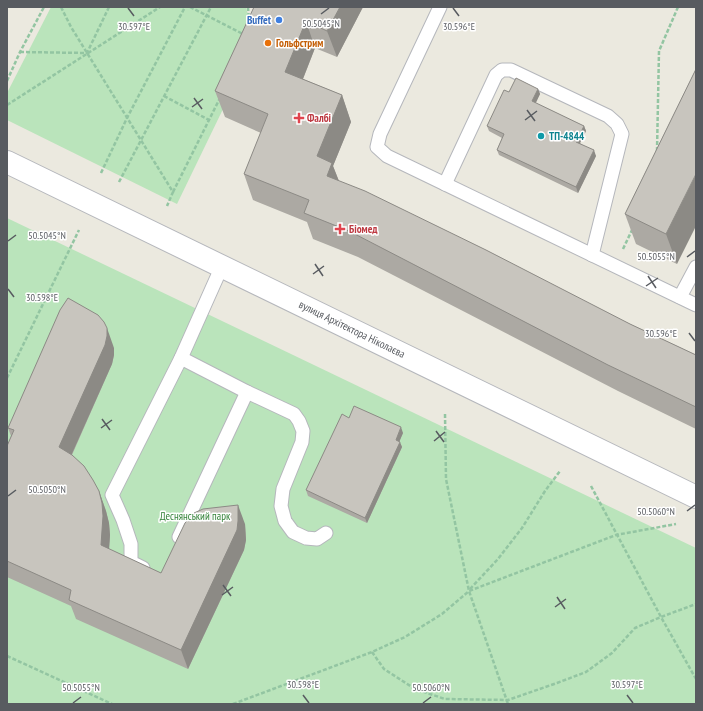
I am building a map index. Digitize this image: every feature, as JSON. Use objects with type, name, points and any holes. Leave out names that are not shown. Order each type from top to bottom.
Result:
[{"type":"street","name":"вулиця Архітектора Ніколаєва","points":[[7,162],[696,497]]},
{"type":"lane","points":[[440,7],[380,134],[377,147],[386,156],[696,305]]},
{"type":"lane","points":[[445,184],[496,75],[502,70],[511,70],[608,116],[617,124],[622,134],[592,255]]},
{"type":"lane","points":[[154,573],[131,562],[131,544],[123,520],[112,495],[181,358],[222,266]]},
{"type":"lane","points":[[680,297],[696,267]]},
{"type":"lane","points":[[181,358],[294,414],[303,431],[302,442],[283,489],[281,506],[285,521],[293,532],[306,538],[317,539],[326,533]]},
{"type":"lane","points":[[174,548],[247,392]]},
{"type":"path","points":[[7,81],[20,52],[44,7]]},
{"type":"path","points":[[60,7],[173,192]]},
{"type":"path","points":[[87,53],[110,7]]},
{"type":"path","points":[[7,105],[160,7]]},
{"type":"path","points":[[101,173],[127,118],[185,7]]},
{"type":"path","points":[[190,7],[250,38]]},
{"type":"path","points":[[119,182],[211,7]]},
{"type":"path","points":[[248,7],[249,22]]},
{"type":"path","points":[[658,152],[658,51],[678,7]]},
{"type":"path","points":[[20,52],[87,53]]},
{"type":"path","points":[[167,206],[223,92]]},
{"type":"path","points":[[164,96],[209,120]]},
{"type":"path","points":[[615,266],[634,224]]},
{"type":"path","points":[[7,378],[79,230]]},
{"type":"path","points":[[445,414],[446,479],[469,591],[508,700],[508,704]]},
{"type":"path","points":[[233,704],[372,652],[405,637],[442,614],[469,591],[498,559],[518,534],[545,491],[560,471]]},
{"type":"path","points":[[591,486],[616,535],[696,679]]},
{"type":"path","points":[[469,591],[616,535],[676,524]]},
{"type":"path","points":[[372,652],[384,669],[415,689],[445,699],[508,700],[557,684],[586,672],[612,653],[635,628],[696,604]]},
{"type":"path","points":[[7,656],[112,704]]},
{"type":"green space","points":[[51,7],[246,7],[255,43],[177,204],[7,120],[7,93]]},
{"type":"green space","name":"Деснянський парк","points":[[7,218],[696,548],[696,704],[7,704]]},
{"type":"building","points":[[254,7],[340,7],[327,31],[306,21],[285,72],[342,95],[317,156],[332,163],[327,176],[365,191],[486,250],[630,324],[696,355],[696,407],[608,365],[349,231],[304,213],[309,200],[244,174],[268,114],[215,91]]},
{"type":"building","points":[[696,69],[696,174],[666,234],[625,214]]},
{"type":"building","name":"ТП-4844","points":[[516,78],[538,89],[532,101],[584,126],[576,142],[594,150],[576,187],[497,150],[504,134],[487,126],[504,90],[509,92]]},
{"type":"building","points":[[68,298],[98,315],[107,328],[105,345],[59,447],[72,455],[84,466],[99,491],[103,516],[101,545],[161,573],[185,523],[194,513],[203,509],[238,505],[237,530],[181,650],[69,600],[71,590],[7,561],[7,446],[14,430],[8,428],[60,310]]},
{"type":"building","points":[[354,406],[401,427],[396,440],[400,442],[365,518],[306,490],[342,414],[349,418]]},
{"type":"place","name":"Buffet","points":[[279,20]]},
{"type":"place","name":"Гольфстрим","points":[[268,43]]},
{"type":"place","name":"Фалбі","points":[[299,118]]},
{"type":"place","name":"ТП-4844","points":[[541,136]]},
{"type":"place","name":"Біомед","points":[[340,229]]}]
